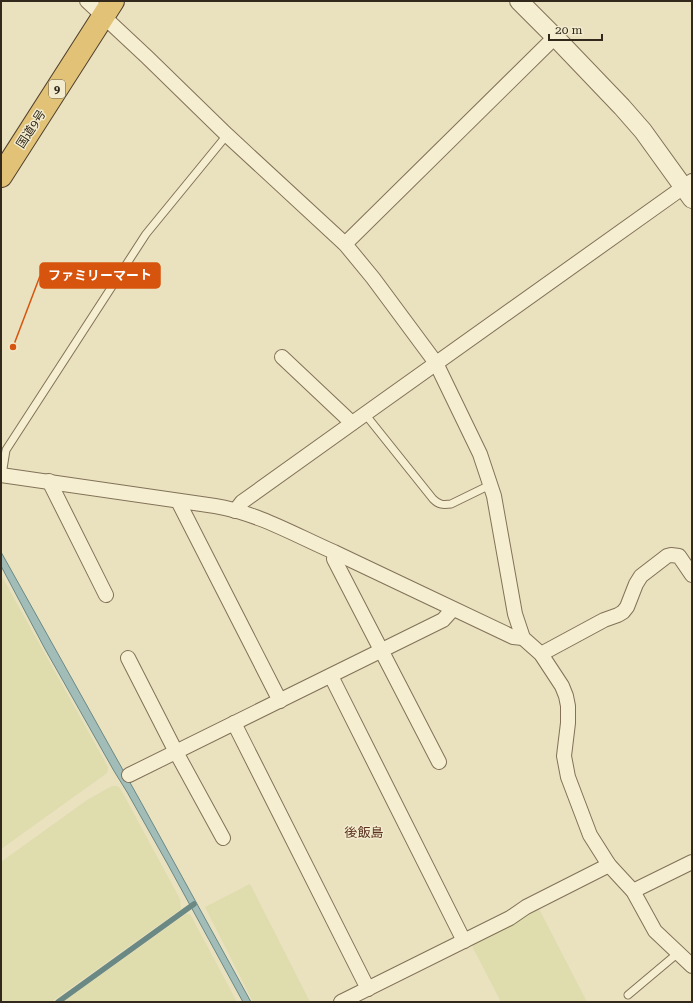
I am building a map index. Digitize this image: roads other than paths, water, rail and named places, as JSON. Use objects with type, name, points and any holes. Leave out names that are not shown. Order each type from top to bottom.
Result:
[{"type":"highway","name":"国道9号","points":[[1,176],[108,9]]},
{"type":"street","points":[[87,1],[108,9],[147,57],[227,135],[345,244],[373,278],[436,363],[480,454],[490,485],[495,504],[514,614],[523,638],[541,654],[562,686],[566,696],[568,706],[568,723],[564,756],[568,778],[590,834],[609,865],[633,891],[655,931],[692,966]]},
{"type":"street","points":[[235,511],[242,502],[436,363],[689,189],[622,107],[519,1]]},
{"type":"street","points":[[345,244],[555,37]]},
{"type":"street","points":[[282,357],[352,423]]},
{"type":"street","points":[[2,475],[215,506],[251,515],[267,521],[513,637],[523,638]]},
{"type":"street","points":[[49,482],[106,595]]},
{"type":"street","points":[[178,501],[280,701]]},
{"type":"street","points":[[335,553],[334,559],[439,762]]},
{"type":"street","points":[[541,654],[604,620],[624,612],[641,576],[667,556],[678,556],[692,575]]},
{"type":"street","points":[[129,775],[443,620],[453,609]]},
{"type":"street","points":[[128,658],[222,838]]},
{"type":"street","points":[[331,676],[464,941]]},
{"type":"street","points":[[234,723],[368,989]]},
{"type":"street","points":[[633,891],[692,862]]},
{"type":"street","points":[[341,1002],[510,918],[526,907],[609,865]]},
{"type":"lane","points":[[2,475],[6,450],[146,234],[227,135]]},
{"type":"lane","points":[[365,414],[438,504],[450,504],[490,485]]},
{"type":"lane","points":[[628,995],[678,953]]},
{"type":"water","points":[[1,552],[251,1002],[243,1002],[167,863],[45,649],[1,566]]},
{"type":"waterway","points":[[58,1002],[194,904]]},
{"type":"place","name":"ファミリーマート","points":[[13,347]]},
{"type":"district","name":"後飯島","points":[[364,832]]}]
